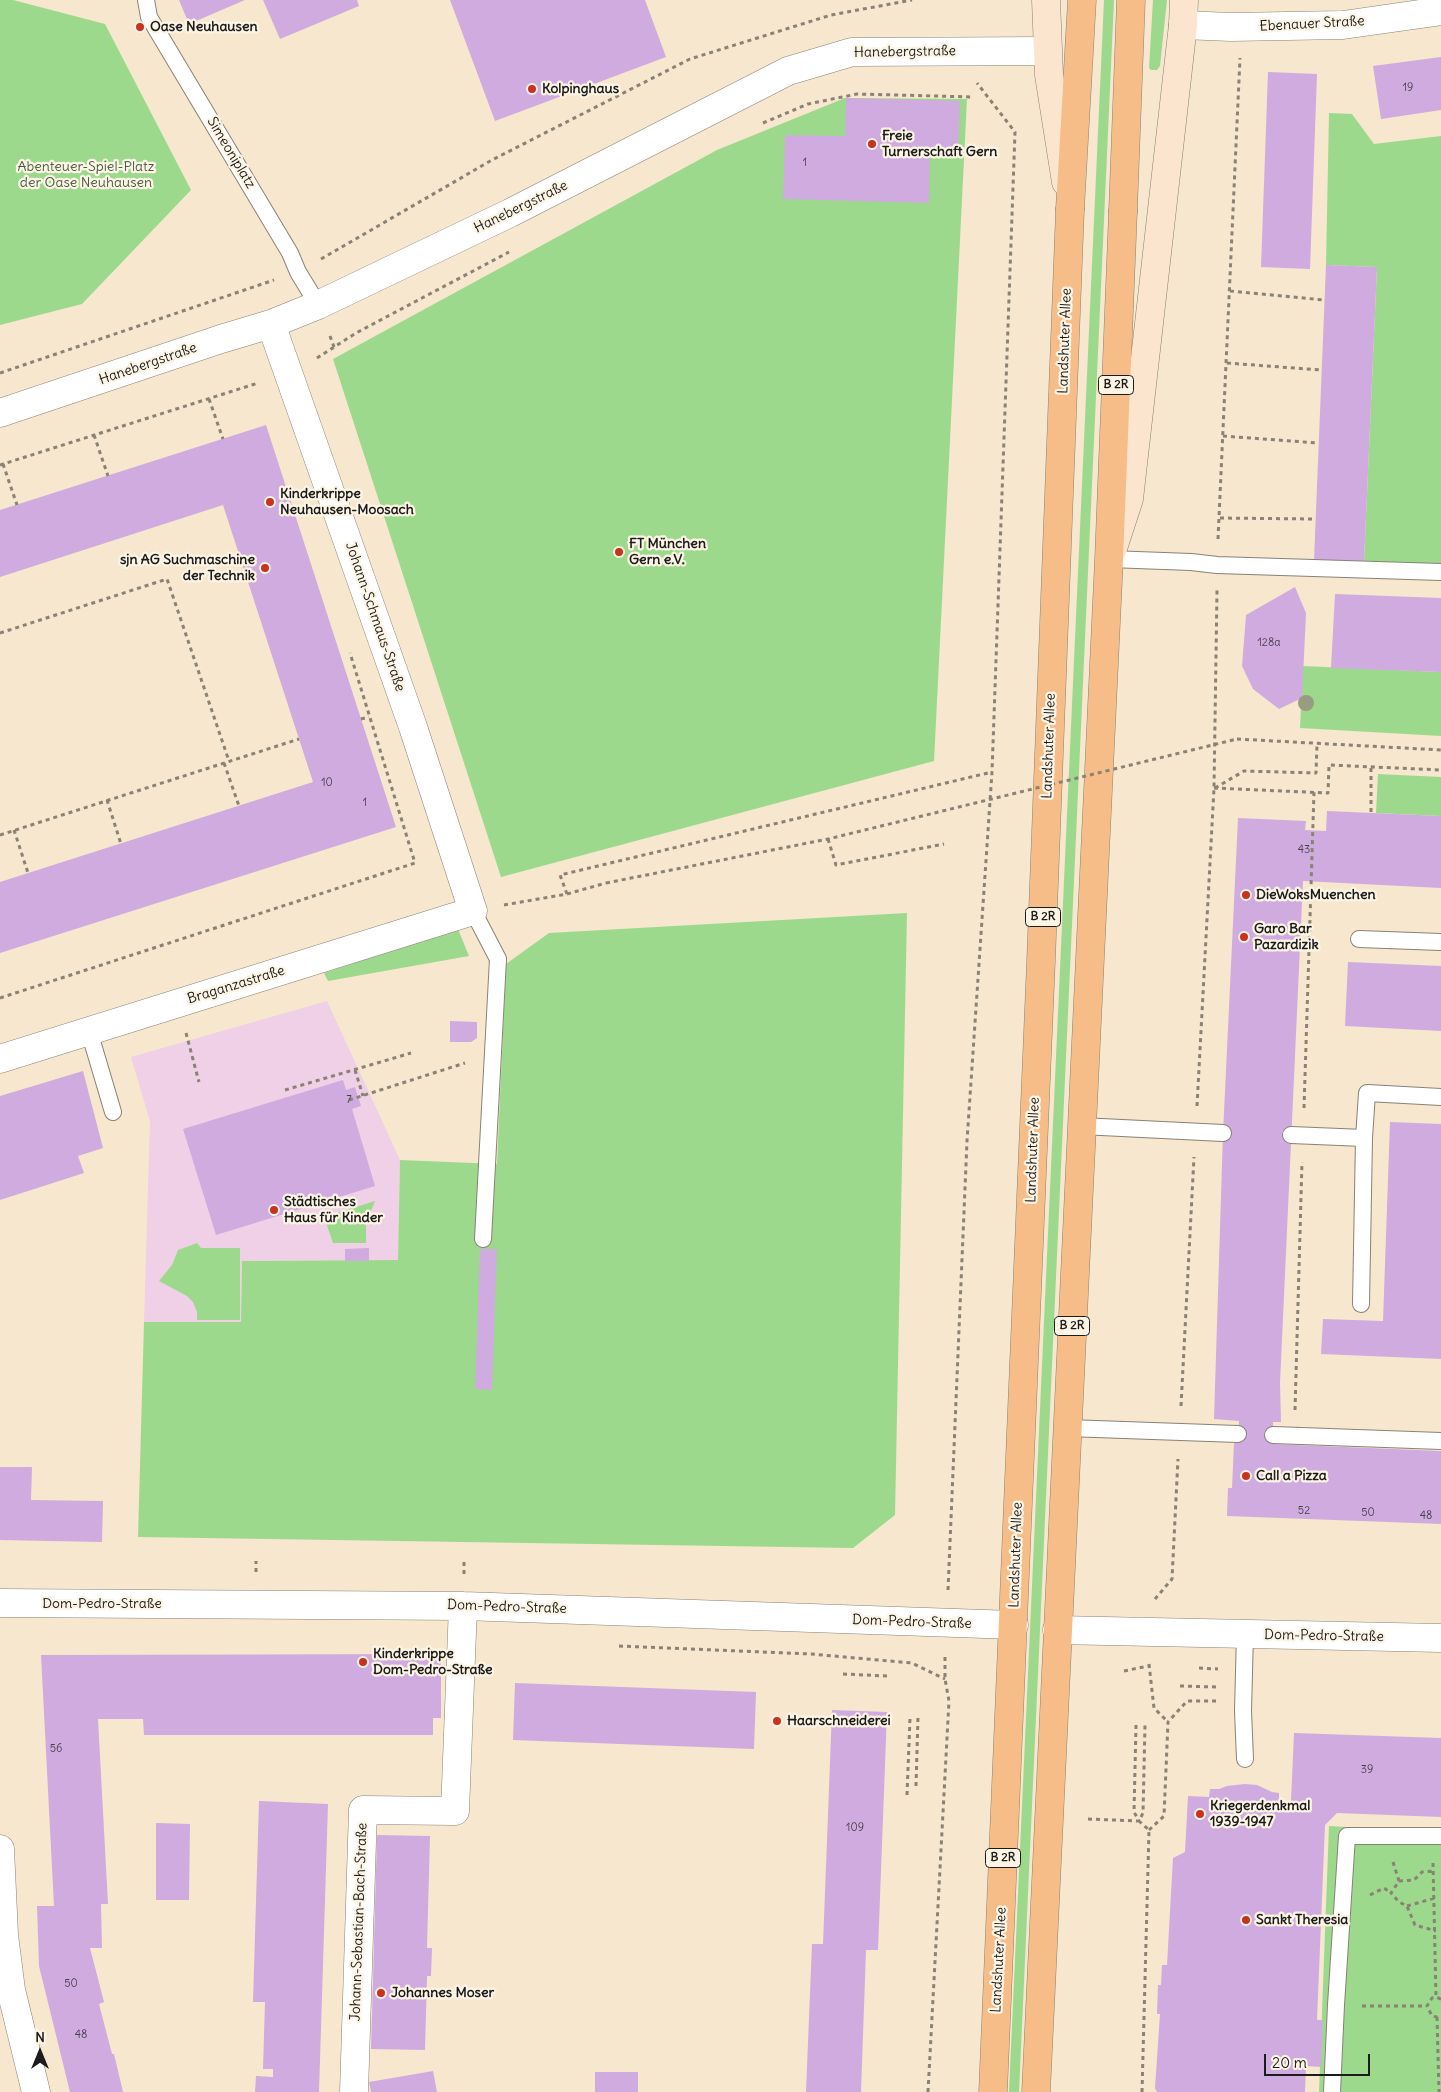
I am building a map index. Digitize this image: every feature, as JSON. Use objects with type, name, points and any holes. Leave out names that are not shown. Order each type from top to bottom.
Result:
[{"type":"main road","name":"Landshuter Allee","points":[[1046,0],[1048,75],[1070,209]]},
{"type":"main road","name":"Landshuter Allee","points":[[993,2092],[1014,1625],[1070,209],[1082,0]]},
{"type":"main road","name":"B 2R","points":[[1036,2092],[1051,1810],[1057,1630],[1109,559],[1131,0]]},
{"type":"main road","points":[[1109,559],[1129,499],[1184,12]]},
{"type":"street","name":"Ebenauer Straße","points":[[1184,12],[1231,27],[1343,25],[1441,10]]},
{"type":"street","name":"Hanebergstraße","points":[[0,413],[271,324],[318,305],[510,214],[788,71],[852,52],[1046,51]]},
{"type":"street","name":"Johann-Schmaus-Straße","points":[[271,324],[413,727],[472,911]]},
{"type":"street","name":"Braganzastraße","points":[[0,1059],[472,911]]},
{"type":"street","name":"Dom-Pedro-Straße","points":[[0,1603],[463,1606],[1014,1625]]},
{"type":"street","name":"Johann-Sebastian-Bach-Straße","points":[[354,2092],[363,1810],[455,1811],[463,1606]]},
{"type":"street","name":"Dom-Pedro-Straße","points":[[1057,1630],[1441,1638]]},
{"type":"street","points":[[0,1849],[4,1935],[11,1990],[36,2092]]},
{"type":"lane","name":"Simeoniplatz","points":[[146,0],[149,17],[290,253],[298,272],[318,305]]},
{"type":"lane","points":[[1109,559],[1191,562],[1217,565],[1441,572]]},
{"type":"lane","points":[[472,911],[498,959],[483,1239]]},
{"type":"lane","points":[[1359,939],[1441,942]]},
{"type":"lane","points":[[89,1031],[113,1112]]},
{"type":"lane","points":[[1361,1304],[1364,1138],[1367,1093],[1441,1098]]},
{"type":"lane","points":[[1082,1126],[1224,1132]]},
{"type":"lane","points":[[1291,1135],[1364,1138]]},
{"type":"lane","points":[[1067,1428],[1238,1434]]},
{"type":"lane","points":[[1273,1436],[1441,1441]]},
{"type":"lane","points":[[1245,1634],[1243,1711],[1245,1759]]},
{"type":"lane","points":[[1332,2092],[1347,1836],[1437,1836]]},
{"type":"path","points":[[0,373],[298,272],[492,160],[690,59],[831,16],[912,0]]},
{"type":"path","points":[[1142,2092],[1149,1830],[1164,1816],[1168,1722],[1154,1708],[1149,1666],[1151,1604],[1172,1579],[1214,788],[1217,565],[1240,58],[1231,27]]},
{"type":"path","points":[[928,2092],[949,1700],[945,1679],[945,1624],[949,1574],[967,1141],[992,772],[1015,132],[975,81]]},
{"type":"path","points":[[758,125],[808,104],[856,94],[974,97]]},
{"type":"path","points":[[17,505],[2,465],[290,374],[356,333],[514,250]]},
{"type":"path","points":[[1230,291],[1324,300]]},
{"type":"path","points":[[1227,364],[1322,370]]},
{"type":"path","points":[[209,399],[223,439]]},
{"type":"path","points":[[94,435],[108,476]]},
{"type":"path","points":[[1223,436],[1318,443]]},
{"type":"path","points":[[1220,518],[1315,519]]},
{"type":"path","points":[[0,633],[167,579],[229,761]]},
{"type":"path","points":[[0,998],[415,863],[350,652]]},
{"type":"path","points":[[361,719],[369,718]]},
{"type":"path","points":[[0,835],[299,739]]},
{"type":"path","points":[[472,911],[566,894],[606,884],[828,839],[1237,739],[1441,750]]},
{"type":"path","points":[[1214,788],[1244,771],[1316,773],[1318,744]]},
{"type":"path","points":[[224,762],[239,806]]},
{"type":"path","points":[[1214,788],[1328,793],[1329,765],[1441,770]]},
{"type":"path","points":[[1371,766],[1371,812]]},
{"type":"path","points":[[566,894],[560,875],[992,772]]},
{"type":"path","points":[[107,800],[121,844]]},
{"type":"path","points":[[14,830],[28,873]]},
{"type":"path","points":[[828,839],[836,865],[944,844]]},
{"type":"path","points":[[186,1030],[199,1082]]},
{"type":"path","points":[[285,1090],[411,1053]]},
{"type":"path","points":[[349,1100],[492,1054]]},
{"type":"path","points":[[355,1070],[363,1096]]},
{"type":"path","points":[[256,1561],[256,1575]]},
{"type":"path","points":[[617,1646],[811,1654],[912,1663],[945,1679]]},
{"type":"path","points":[[1124,1672],[1149,1666],[1158,1666]]},
{"type":"path","points":[[1196,1668],[1244,1670]]},
{"type":"path","points":[[843,1674],[887,1676]]},
{"type":"path","points":[[1180,1686],[1219,1687]]},
{"type":"path","points":[[916,1786],[918,1717]]},
{"type":"path","points":[[907,1795],[910,1718]]},
{"type":"path","points":[[1136,1725],[1134,1812],[1139,1822],[1149,1830]]},
{"type":"path","points":[[1139,1822],[1143,1813],[1145,1725]]},
{"type":"path","points":[[1088,1819],[1139,1822]]},
{"type":"path","points":[[1391,1836],[1391,1858],[1399,1881]]},
{"type":"path","points":[[1436,1997],[1434,1871],[1437,1836]]},
{"type":"path","points":[[1399,1881],[1414,1880],[1422,1872],[1434,1871]]},
{"type":"path","points":[[1399,1881],[1391,1893],[1399,1902],[1407,1906],[1416,1925],[1436,1931]]},
{"type":"path","points":[[1407,1906],[1435,1898]]},
{"type":"path","points":[[1439,2092],[1439,2016],[1432,2016],[1428,2012],[1427,2006],[1432,1998],[1441,1999]]},
{"type":"path","points":[[1336,2005],[1427,2006]]},
{"type":"shaded area","name":"Städtisches Haus für Kinder","points":[[327,1001],[400,1160],[398,1260],[242,1261],[241,1322],[144,1322],[150,1121],[131,1057]]},
{"type":"green space","name":"Abenteuer-Spiel-Platz der Oase Neuhausen","points":[[0,0],[13,0],[105,24],[191,190],[82,304],[0,325]]},
{"type":"green space","points":[[1104,0],[1114,0],[1019,2092],[1009,2092]]},
{"type":"green space","points":[[1153,0],[1167,0],[1160,66],[1157,70],[1149,68]]},
{"type":"green space","points":[[845,98],[967,99],[934,761],[501,877],[333,359],[717,150]]},
{"type":"green space","points":[[1329,113],[1352,114],[1374,144],[1441,136],[1441,570],[1364,562],[1377,267],[1326,265]]},
{"type":"green space","points":[[1303,666],[1441,672],[1441,736],[1300,728]]},
{"type":"green space","points":[[1378,774],[1441,777],[1441,816],[1376,813]]},
{"type":"green space","points":[[907,913],[895,1515],[853,1548],[138,1537],[144,1322],[241,1322],[242,1261],[398,1260],[400,1160],[497,1164],[506,964],[549,933]]},
{"type":"green space","points":[[458,929],[469,956],[328,981],[324,973]]},
{"type":"green space","points":[[375,1201],[366,1223],[366,1243],[333,1243],[324,1217]]},
{"type":"green space","points":[[197,1243],[201,1248],[240,1248],[240,1320],[197,1320],[197,1312],[193,1302],[187,1296],[159,1281],[172,1265],[178,1250]]},
{"type":"green space","points":[[1329,1826],[1441,1832],[1441,2092],[1319,2092]]},
{"type":"building","points":[[179,0],[245,0],[189,24]]},
{"type":"building","points":[[263,0],[357,0],[359,6],[280,39]]},
{"type":"building","name":"Kolpinghaus","points":[[450,0],[645,0],[666,57],[495,121]]},
{"type":"building","points":[[1441,57],[1441,110],[1381,119],[1373,66]]},
{"type":"building","points":[[1268,72],[1317,74],[1310,269],[1261,267]]},
{"type":"building","name":"Freie Turnerschaft Gern","points":[[846,98],[960,101],[958,152],[930,152],[929,203],[783,199],[785,135],[845,136]]},
{"type":"building","points":[[1326,265],[1377,267],[1364,562],[1314,560]]},
{"type":"building","points":[[266,425],[396,827],[0,953],[0,882],[313,782],[223,505],[0,577],[0,510]]},
{"type":"building","points":[[1295,587],[1306,613],[1302,698],[1279,709],[1253,689],[1242,666],[1246,615]]},
{"type":"building","points":[[1335,594],[1441,598],[1441,672],[1331,668]]},
{"type":"building","points":[[1327,811],[1441,816],[1441,888],[1303,881],[1280,1383],[1281,1422],[1273,1422],[1273,1444],[1441,1451],[1441,1524],[1227,1516],[1228,1488],[1232,1488],[1234,1443],[1238,1443],[1239,1421],[1214,1419],[1223,1133],[1238,818],[1306,821],[1305,830],[1326,831]]},
{"type":"building","points":[[1348,962],[1441,966],[1441,1031],[1345,1026]]},
{"type":"building","points":[[450,1021],[477,1022],[477,1038],[471,1042],[450,1042]]},
{"type":"building","points":[[83,1071],[103,1148],[78,1156],[84,1173],[0,1200],[0,1096]]},
{"type":"building","points":[[343,1080],[346,1090],[355,1087],[361,1106],[352,1109],[375,1186],[216,1235],[183,1129]]},
{"type":"building","points":[[1390,1122],[1441,1124],[1441,1359],[1321,1354],[1323,1319],[1383,1321]]},
{"type":"building","points":[[369,1248],[369,1261],[345,1261],[345,1249]]},
{"type":"building","points":[[480,1249],[497,1249],[492,1390],[475,1389]]},
{"type":"building","points":[[0,1467],[32,1467],[31,1500],[103,1501],[102,1542],[0,1540]]},
{"type":"building","points":[[441,1654],[441,1718],[433,1718],[433,1735],[144,1735],[143,1719],[98,1719],[108,1904],[101,1904],[102,1948],[90,1948],[104,2002],[99,2004],[123,2092],[70,2092],[39,1966],[37,1906],[54,1906],[41,1655]]},
{"type":"building","points":[[515,1683],[756,1692],[754,1749],[513,1740]]},
{"type":"building","points":[[832,1710],[887,1712],[878,1950],[866,1950],[861,2092],[806,2092],[812,1944],[823,1944]]},
{"type":"building","name":"Sankt Theresia","points":[[1294,1733],[1441,1738],[1441,1817],[1337,1813],[1325,1825],[1317,2020],[1323,2020],[1321,2067],[1306,2066],[1305,2092],[1157,2092],[1155,2088],[1160,2014],[1157,2014],[1158,1985],[1161,1985],[1162,1965],[1167,1965],[1173,1858],[1185,1852],[1188,1796],[1209,1797],[1210,1789],[1245,1784],[1257,1785],[1279,1793],[1279,1801],[1291,1801]]},
{"type":"building","points":[[259,1801],[328,1804],[319,2092],[255,2092],[256,2076],[273,2077],[273,2069],[263,2069],[265,2002],[253,2002]]},
{"type":"building","points":[[156,1823],[190,1824],[189,1900],[156,1900]]},
{"type":"building","points":[[377,1835],[430,1836],[427,1948],[432,1948],[431,1976],[427,1976],[425,2050],[371,2049]]},
{"type":"building","points":[[433,2071],[437,2092],[371,2092],[369,2082]]},
{"type":"building","points":[[595,2072],[638,2072],[638,2092],[595,2092]]},
{"type":"place","name":"Oase Neuhausen","points":[[140,27]]},
{"type":"place","name":"Kolpinghaus","points":[[532,89]]},
{"type":"place","name":"Freie Turnerschaft Gern","points":[[872,144]]},
{"type":"place","name":"Kinderkrippe Neuhausen-Moosach","points":[[270,502]]},
{"type":"place","name":"FT München Gern e.V.","points":[[619,552]]},
{"type":"place","name":"sjn AG Suchmaschine der Technik","points":[[265,568]]},
{"type":"place","name":"DieWoksMuenchen","points":[[1246,895]]},
{"type":"place","name":"Garo Bar Pazardizik","points":[[1244,937]]},
{"type":"place","name":"Städtisches Haus für Kinder","points":[[274,1210]]},
{"type":"place","name":"Call a Pizza","points":[[1246,1476]]},
{"type":"place","name":"Kinderkrippe Dom-Pedro-Straße","points":[[363,1662]]},
{"type":"place","name":"Haarschneiderei","points":[[777,1721]]},
{"type":"place","name":"Kriegerdenkmal 1939-1947","points":[[1200,1814]]},
{"type":"place","name":"Sankt Theresia","points":[[1246,1920]]},
{"type":"place","name":"Johannes Moser","points":[[381,1993]]}]
